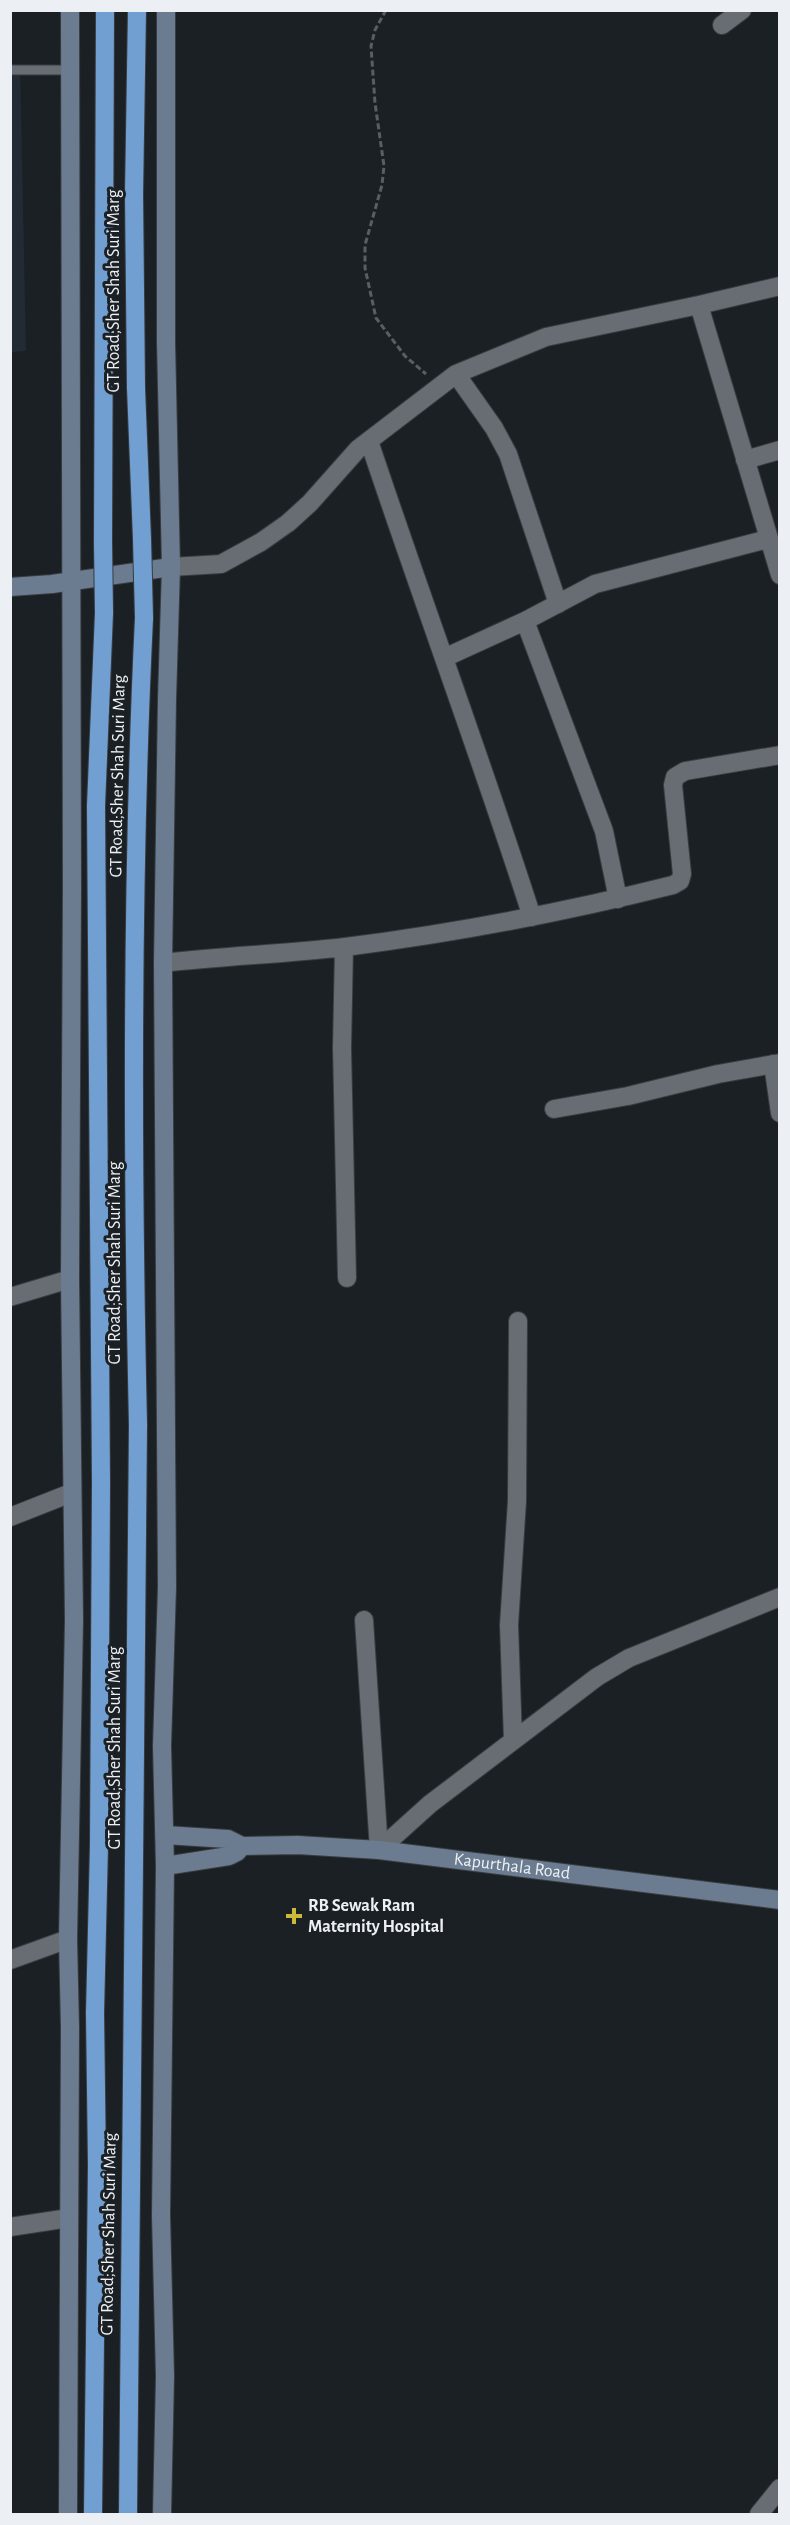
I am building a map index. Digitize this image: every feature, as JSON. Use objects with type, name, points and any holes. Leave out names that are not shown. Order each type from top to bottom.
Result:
[{"type":"highway","name":"GT Road;Sher Shah Suri Marg","points":[[93,2514],[98,2165],[95,2013],[99,1833],[100,1496],[96,806],[104,613],[105,10]]},
{"type":"highway","name":"GT Road;Sher Shah Suri Marg","points":[[129,2514],[138,1425],[134,1262],[136,776],[144,618],[135,376],[134,194],[137,10]]},
{"type":"main road","points":[[68,2514],[70,2028],[68,1940],[74,1620],[70,1279],[72,579],[70,10]]},
{"type":"main road","points":[[162,2514],[165,2376],[161,2215],[165,1835],[162,1746],[167,1587],[163,963],[171,567],[166,342],[166,10]]},
{"type":"main road","points":[[10,587],[52,584],[72,579],[171,567]]},
{"type":"main road","name":"Kapurthala Road","points":[[165,1835],[228,1839],[242,1846],[298,1845],[379,1850],[780,1900]]},
{"type":"main road","name":"Kapurthala Road","points":[[165,1866],[229,1856],[242,1846]]},
{"type":"street","points":[[722,25],[742,10]]},
{"type":"street","points":[[171,567],[221,564],[261,542],[288,523],[310,503],[349,458],[450,379],[546,337],[780,286]]},
{"type":"street","points":[[699,305],[780,575]]},
{"type":"street","points":[[450,379],[494,428],[508,454],[558,604]]},
{"type":"street","points":[[369,441],[493,795],[532,917]]},
{"type":"street","points":[[745,460],[780,450]]},
{"type":"street","points":[[444,658],[612,578],[768,539]]},
{"type":"street","points":[[525,621],[604,831],[618,899]]},
{"type":"street","points":[[163,963],[344,947],[532,917],[674,885],[680,881],[682,874],[673,785],[678,774],[780,755]]},
{"type":"street","points":[[344,947],[342,1048],[347,1278]]},
{"type":"street","points":[[554,1108],[628,1096],[708,1076],[776,1063],[780,1113]]},
{"type":"street","points":[[10,1297],[70,1279]]},
{"type":"street","points":[[513,1740],[509,1625],[518,1490],[518,1321]]},
{"type":"street","points":[[10,1516],[71,1493]]},
{"type":"street","points":[[379,1850],[430,1804],[577,1690],[629,1658],[780,1597]]},
{"type":"street","points":[[364,1620],[379,1850]]},
{"type":"street","points":[[10,1960],[68,1940]]},
{"type":"street","points":[[10,2227],[69,2218]]},
{"type":"street","points":[[759,2514],[780,2488]]},
{"type":"lane","points":[[10,70],[70,70]]},
{"type":"path","points":[[386,10],[375,30],[371,46],[375,103],[384,166],[382,185],[365,245],[365,268],[373,311],[382,327],[411,363],[450,379]]},
{"type":"shaded area","points":[[10,63],[20,66],[26,351],[11,352]]},
{"type":"place","name":"RB Sewak Ram Maternity Hospital","points":[[294,1916]]}]
